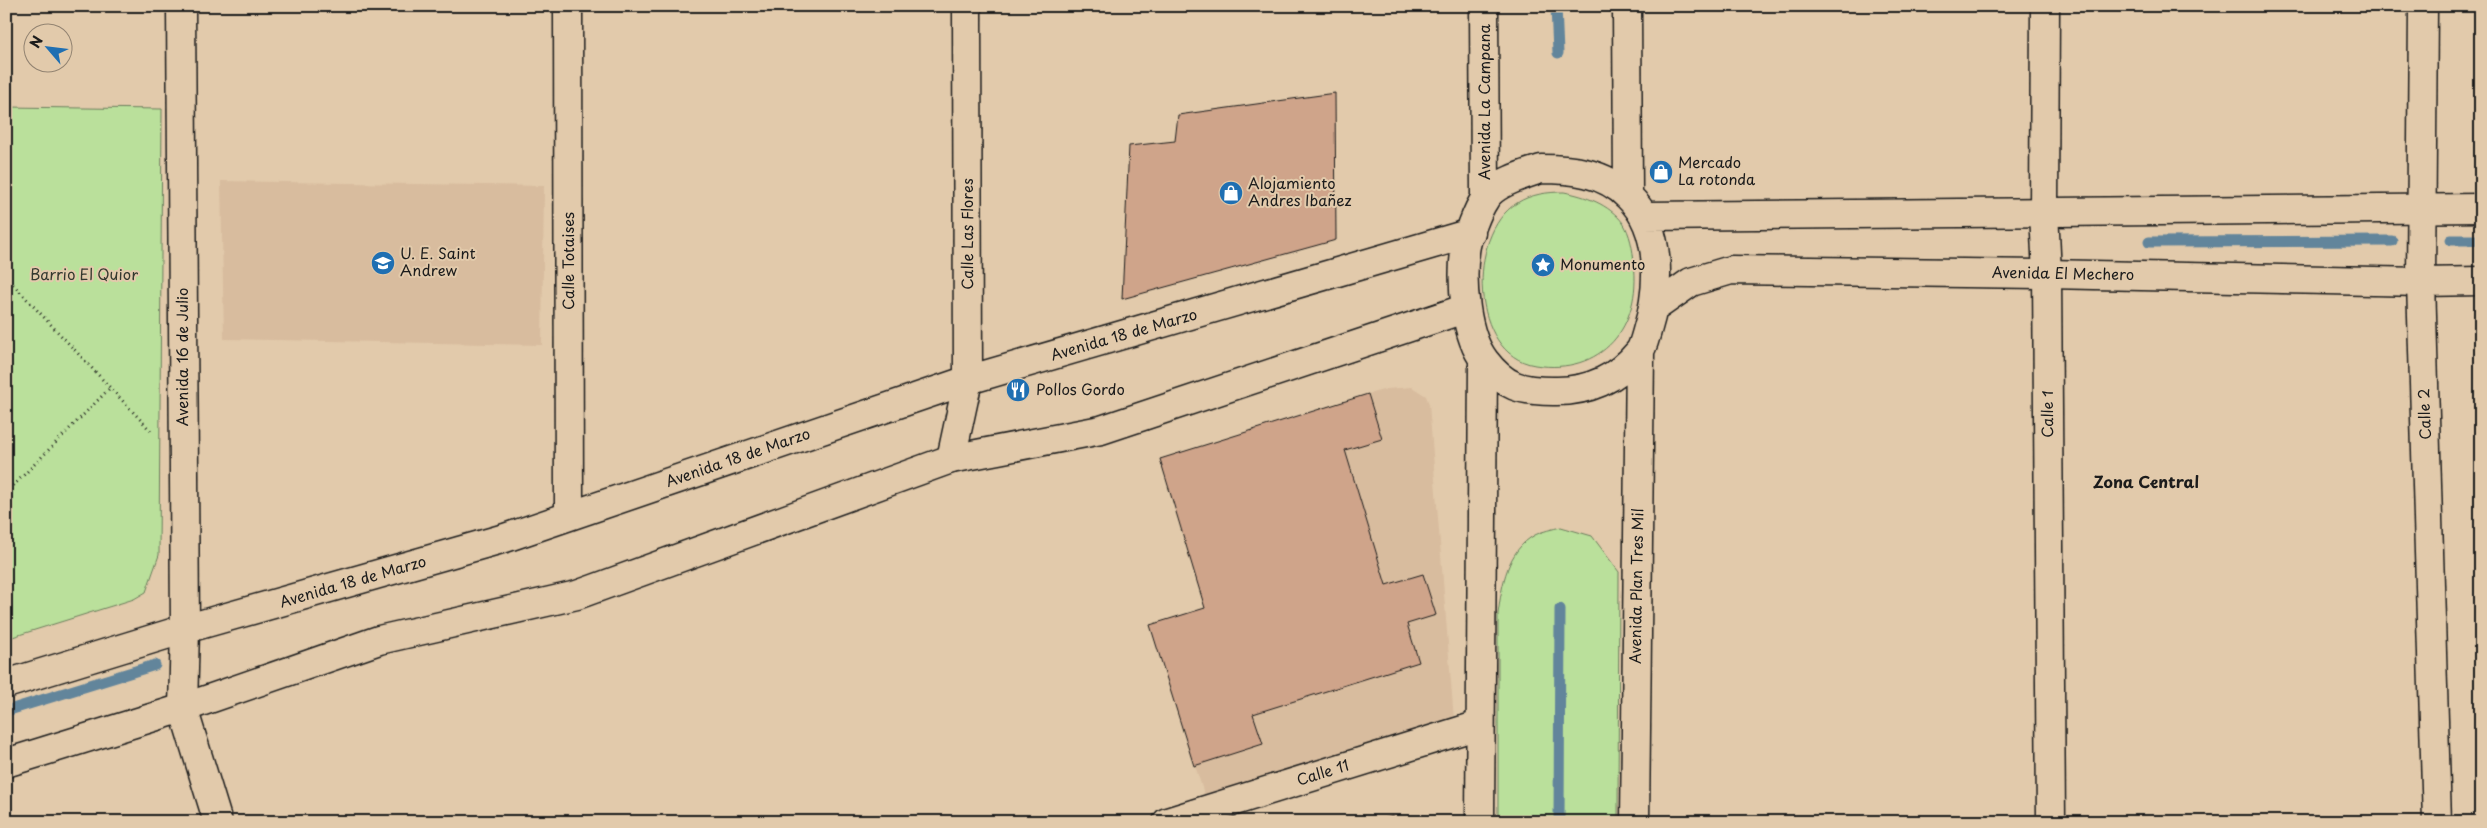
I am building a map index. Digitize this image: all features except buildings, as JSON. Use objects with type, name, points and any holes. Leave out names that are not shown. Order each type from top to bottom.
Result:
[{"type":"street","name":"Avenida 16 de Julio","points":[[181,6],[185,629],[182,708],[218,822]]},
{"type":"street","name":"Calle Totaises","points":[[568,6],[569,515]]},
{"type":"street","name":"Calle Las Flores","points":[[951,459],[968,380],[967,6]]},
{"type":"street","name":"Avenida La Campana","points":[[1484,6],[1485,197]]},
{"type":"street","points":[[1627,6],[1636,205],[1652,239],[1656,269],[1654,308],[1640,351],[1610,379],[1572,392],[1530,391],[1501,380],[1483,359],[1464,309],[1465,251],[1485,197],[1511,179],[1540,169],[1572,169],[1602,178],[1636,205],[2044,212],[2481,208]]},
{"type":"street","name":"Calle 1","points":[[2045,6],[2044,212],[2047,274],[2051,822]]},
{"type":"street","name":"Calle 2","points":[[2423,6],[2421,282],[2437,822]]},
{"type":"street","name":"Avenida 18 de Marzo","points":[[6,684],[185,629],[505,538],[968,380],[1471,234]]},
{"type":"street","name":"Avenida El Mechero","points":[[1654,308],[1691,282],[1730,270],[2047,274],[2421,282],[2481,281]]},
{"type":"street","points":[[6,763],[182,708],[379,640],[577,595],[951,459],[1100,430],[1464,309]]},
{"type":"street","name":"Avenida Plan Tres Mil","points":[[1634,822],[1640,351]]},
{"type":"street","points":[[1480,822],[1479,725],[1483,359]]},
{"type":"street","name":"Calle 11","points":[[1168,822],[1479,725]]},
{"type":"path","points":[[6,276],[154,434]]},
{"type":"path","points":[[6,493],[110,388]]},
{"type":"shaded area","name":"U. E. Saint Andrew","points":[[221,181],[544,186],[542,345],[224,339]]},
{"type":"shaded area","points":[[1412,387],[1426,396],[1429,404],[1454,720],[1206,800],[1150,625],[1205,608],[1160,459],[1368,394],[1387,389]]},
{"type":"green space","name":"Barrio El Quior","points":[[6,107],[162,109],[159,555],[146,592],[134,599],[6,639]]},
{"type":"green space","points":[[1552,192],[1564,192],[1580,196],[1604,206],[1623,223],[1631,242],[1635,286],[1631,307],[1624,326],[1613,342],[1598,354],[1580,363],[1559,366],[1535,365],[1513,356],[1498,340],[1487,318],[1482,292],[1483,265],[1489,240],[1500,218],[1517,203],[1528,197]]},
{"type":"green space","points":[[1561,527],[1592,536],[1619,572],[1618,822],[1498,822],[1498,614],[1504,580],[1512,559],[1526,542],[1544,531]]},
{"type":"waterway","points":[[1556,6],[1558,53]]},
{"type":"waterway","points":[[2451,240],[2481,240]]},
{"type":"waterway","points":[[2149,242],[2392,241]]},
{"type":"waterway","points":[[1559,822],[1560,609]]},
{"type":"waterway","points":[[6,711],[155,665]]},
{"type":"place","name":"Mercado La rotonda","points":[[1661,172]]},
{"type":"place","name":"Alojamiento Andres Ibañez","points":[[1231,193]]},
{"type":"place","name":"U. E. Saint Andrew","points":[[383,263]]},
{"type":"place","name":"Monumento","points":[[1543,265]]},
{"type":"place","name":"Pollos Gordo","points":[[1018,390]]},
{"type":"district","name":"Zona Central","points":[[2146,482]]}]
